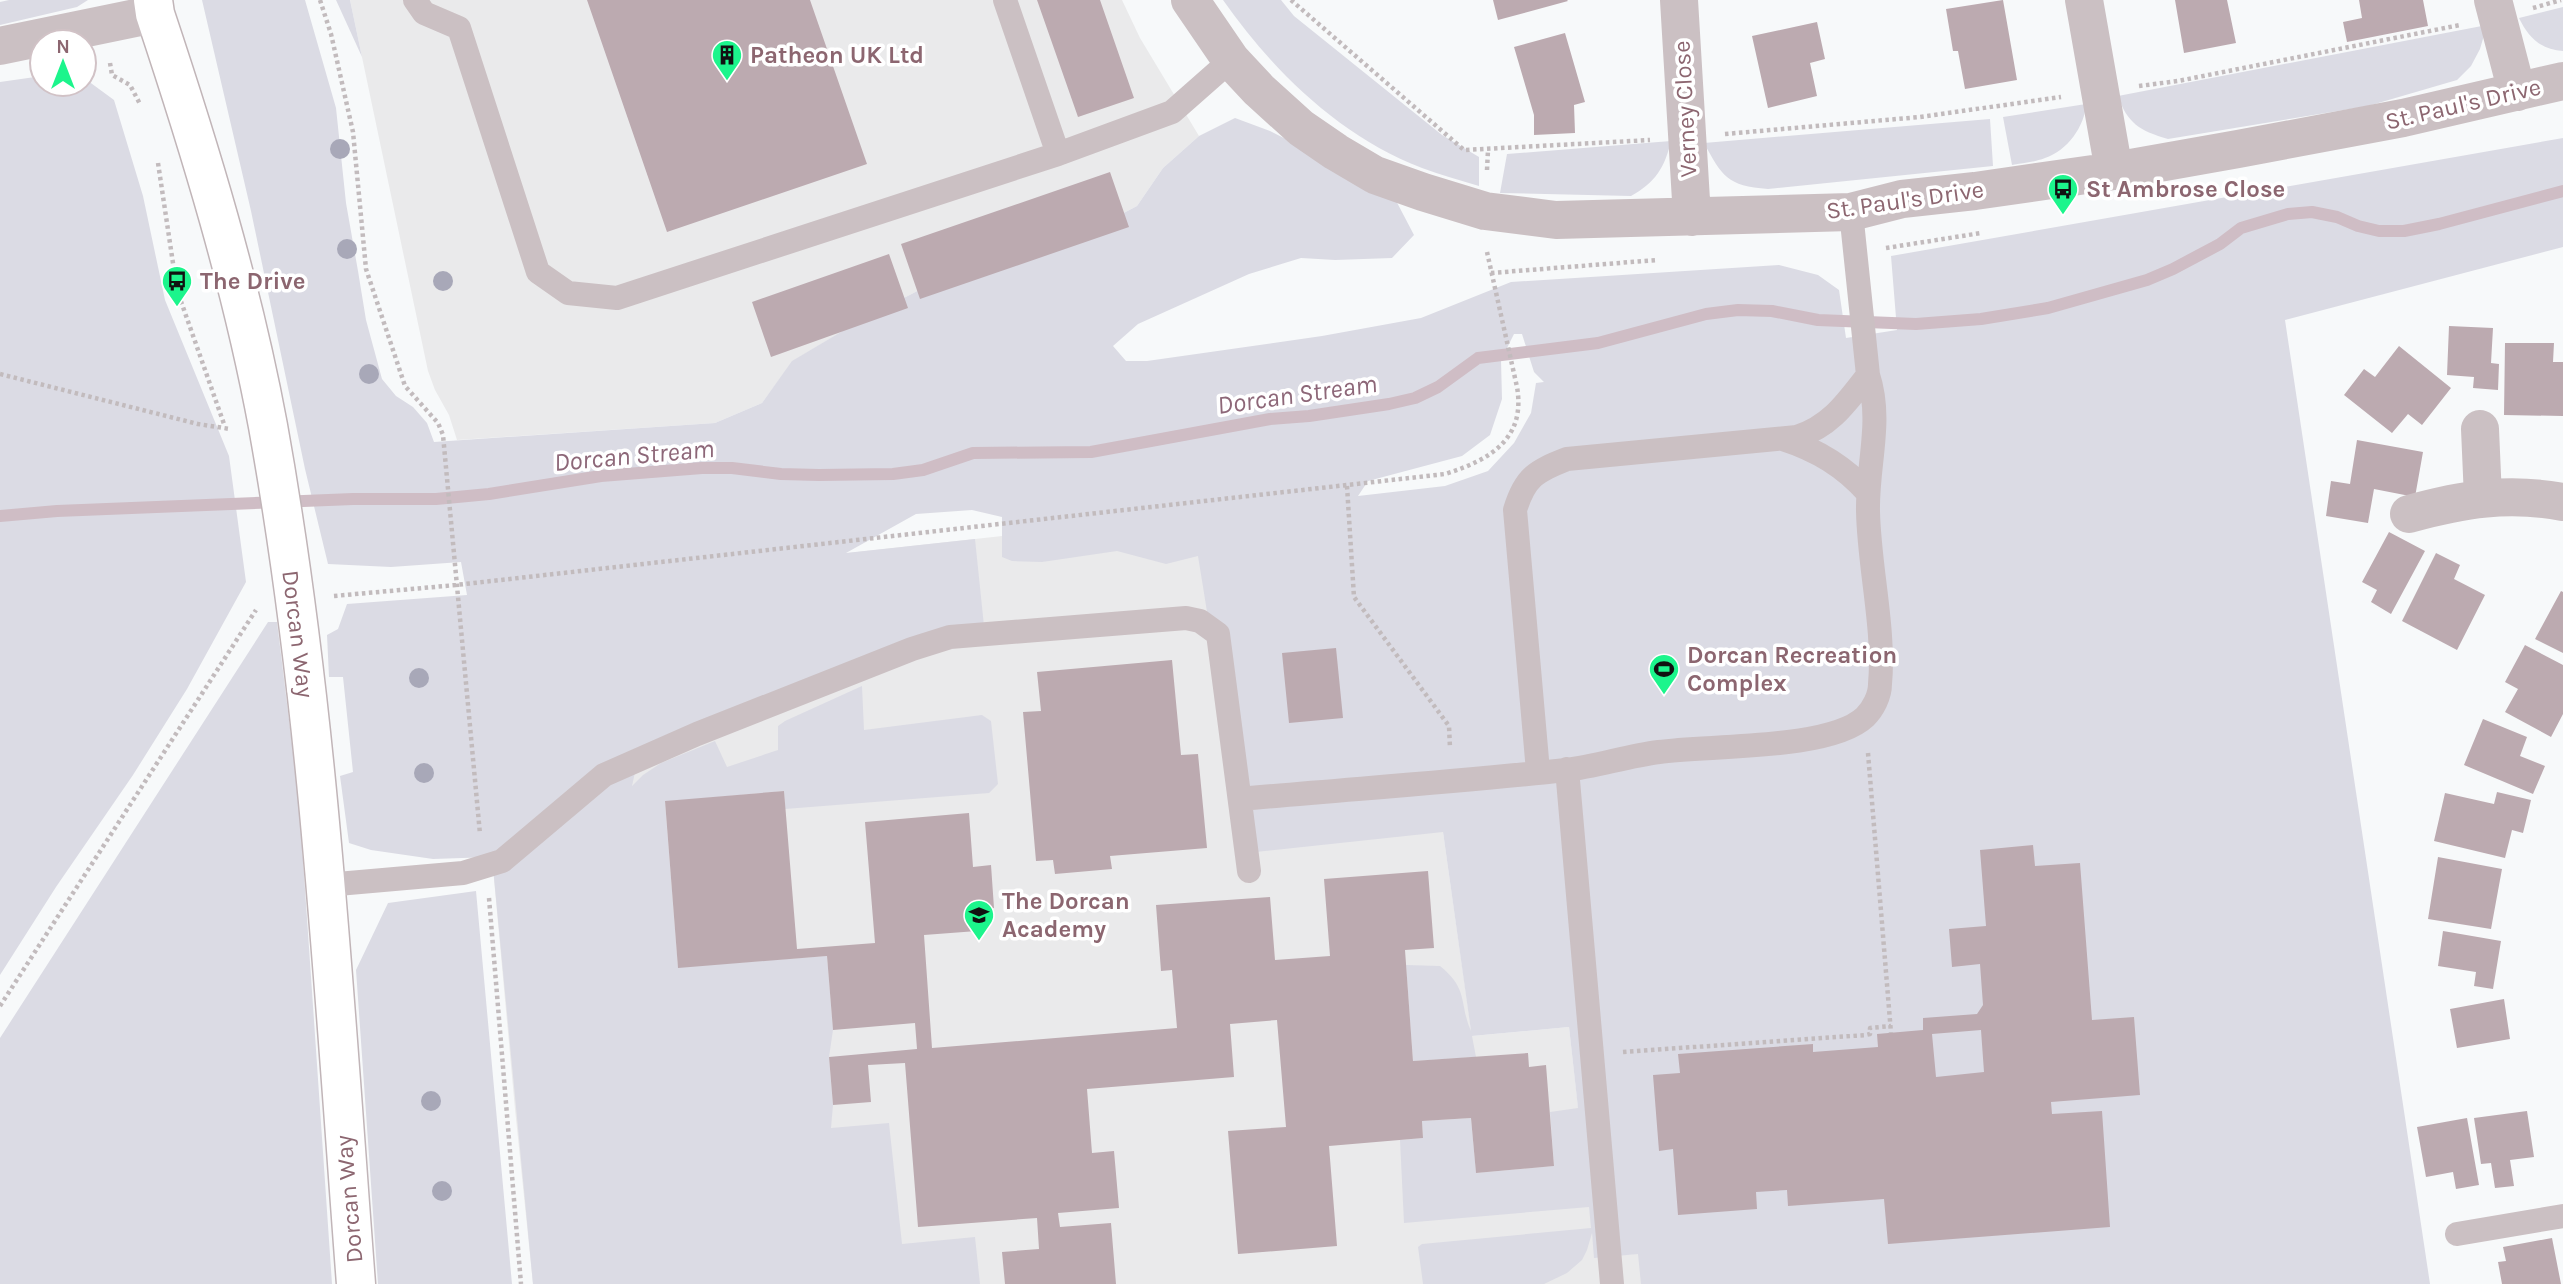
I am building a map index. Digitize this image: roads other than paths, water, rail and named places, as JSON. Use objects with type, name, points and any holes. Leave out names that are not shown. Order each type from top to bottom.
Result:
[{"type":"main road","name":"Dorcan Way","points":[[154,7],[214,201],[244,316],[270,437],[319,803],[356,1284]]},
{"type":"street","name":"St. Paul's Drive","points":[[1190,0],[1231,60],[1259,90],[1301,128],[1336,152],[1375,175],[1485,211],[1556,220],[1851,212],[1902,199],[2114,171],[2403,118],[2563,81]]},
{"type":"street","name":"Verney Close","points":[[1679,0],[1692,217]]},
{"type":"street","points":[[2084,0],[2114,171]]},
{"type":"street","points":[[0,46],[104,24],[154,7]]},
{"type":"street","points":[[2495,9],[2517,92]]},
{"type":"street","points":[[2480,429],[2483,498]]},
{"type":"street","points":[[2409,514],[2456,501],[2483,498],[2527,497],[2563,502]]},
{"type":"lane","points":[[415,0],[424,13],[458,28],[538,272],[569,293],[617,298],[1058,154],[1172,112],[1231,60]]},
{"type":"lane","points":[[1005,0],[1058,154]]},
{"type":"lane","points":[[1240,799],[1567,769],[1660,752],[1820,738],[1837,733],[1865,717],[1877,697],[1881,667],[1868,493],[1876,415],[1851,212]]},
{"type":"lane","points":[[1538,771],[1515,510],[1520,493],[1538,471],[1567,459],[1783,439],[1814,432],[1828,423],[1868,365]]},
{"type":"lane","points":[[1783,439],[1816,450],[1834,461],[1868,493]]},
{"type":"lane","points":[[326,885],[463,873],[502,861],[604,775],[723,724],[912,649],[950,637],[1186,618],[1200,621],[1218,634],[1249,871]]},
{"type":"lane","points":[[1567,769],[1612,1284]]},
{"type":"lane","points":[[2457,1234],[2563,1216]]},
{"type":"waterway","name":"Dorcan Stream","points":[[0,516],[57,511],[353,499],[436,499],[489,494],[601,476],[702,468],[732,468],[781,474],[893,474],[923,470],[973,453],[1091,452],[1270,419],[1389,404],[1415,398],[1438,387],[1478,358],[1598,343],[1706,314],[1738,310],[1772,311],[1818,320],[1916,324],[1981,319],[2048,308],[2147,280],[2220,244],[2241,228],[2288,214],[2312,212],[2379,231],[2404,231],[2563,191]]},
{"type":"place","name":"Patheon UK Ltd","points":[[727,82]]},
{"type":"place","name":"St Ambrose Close","points":[[2063,216]]},
{"type":"place","name":"The Drive","points":[[177,308]]},
{"type":"place","name":"Dorcan Recreation Complex","points":[[1664,696]]},
{"type":"place","name":"The Dorcan Academy","points":[[979,942]]}]
